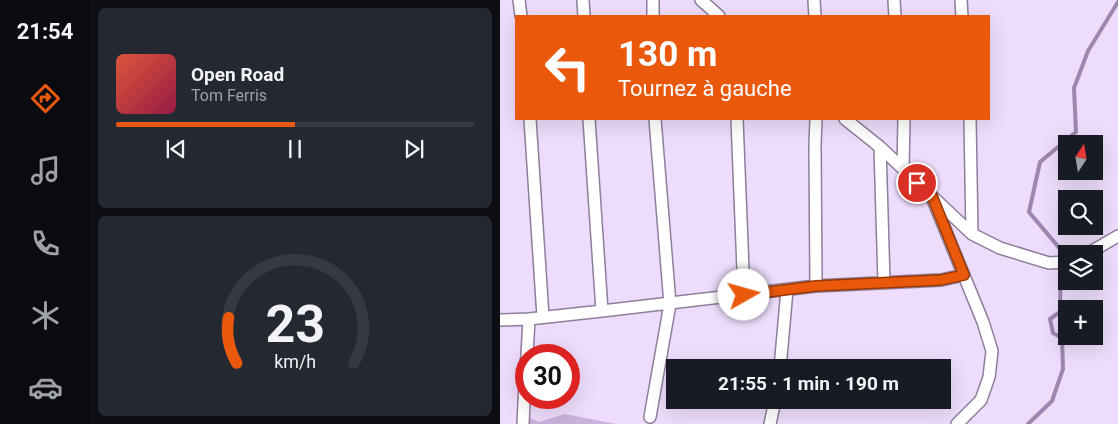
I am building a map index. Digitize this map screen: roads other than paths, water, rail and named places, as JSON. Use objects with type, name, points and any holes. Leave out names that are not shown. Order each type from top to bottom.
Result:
[{"type":"street","points":[[520,0],[521,15]]},
{"type":"street","points":[[583,0],[584,15]]},
{"type":"street","points":[[652,0],[653,15]]},
{"type":"street","points":[[701,0],[718,15]]},
{"type":"street","points":[[814,0],[815,15]]},
{"type":"street","points":[[894,0],[895,15]]},
{"type":"street","points":[[961,0],[962,15]]},
{"type":"street","points":[[530,120],[543,317]]},
{"type":"street","points":[[588,120],[602,311]]},
{"type":"street","points":[[650,417],[670,304],[655,120]]},
{"type":"street","points":[[737,120],[744,295]]},
{"type":"street","points":[[816,120],[816,286]]},
{"type":"street","points":[[845,120],[880,147],[972,234],[1000,248],[1050,263],[1058,262]]},
{"type":"street","points":[[903,169],[904,120]]},
{"type":"street","points":[[970,120],[972,234]]},
{"type":"street","points":[[880,147],[884,282]]},
{"type":"street","points":[[932,196],[984,322],[992,351],[989,377],[981,400],[957,424]]},
{"type":"street","points":[[1102,245],[1118,236]]},
{"type":"street","points":[[500,320],[528,319],[670,304],[816,286],[941,280],[964,275]]},
{"type":"street","points":[[781,359],[787,290]]},
{"type":"street","points":[[527,344],[528,319]]},
{"type":"street","points":[[523,424],[524,409]]},
{"type":"street","points":[[770,424],[773,409]]},
{"type":"waterway","points":[[1028,424],[1052,401],[1063,369],[1062,338],[1053,333],[1050,319],[1060,312],[1061,250],[1029,212],[1040,162],[1076,132],[1074,88],[1088,51],[1118,2]]}]
